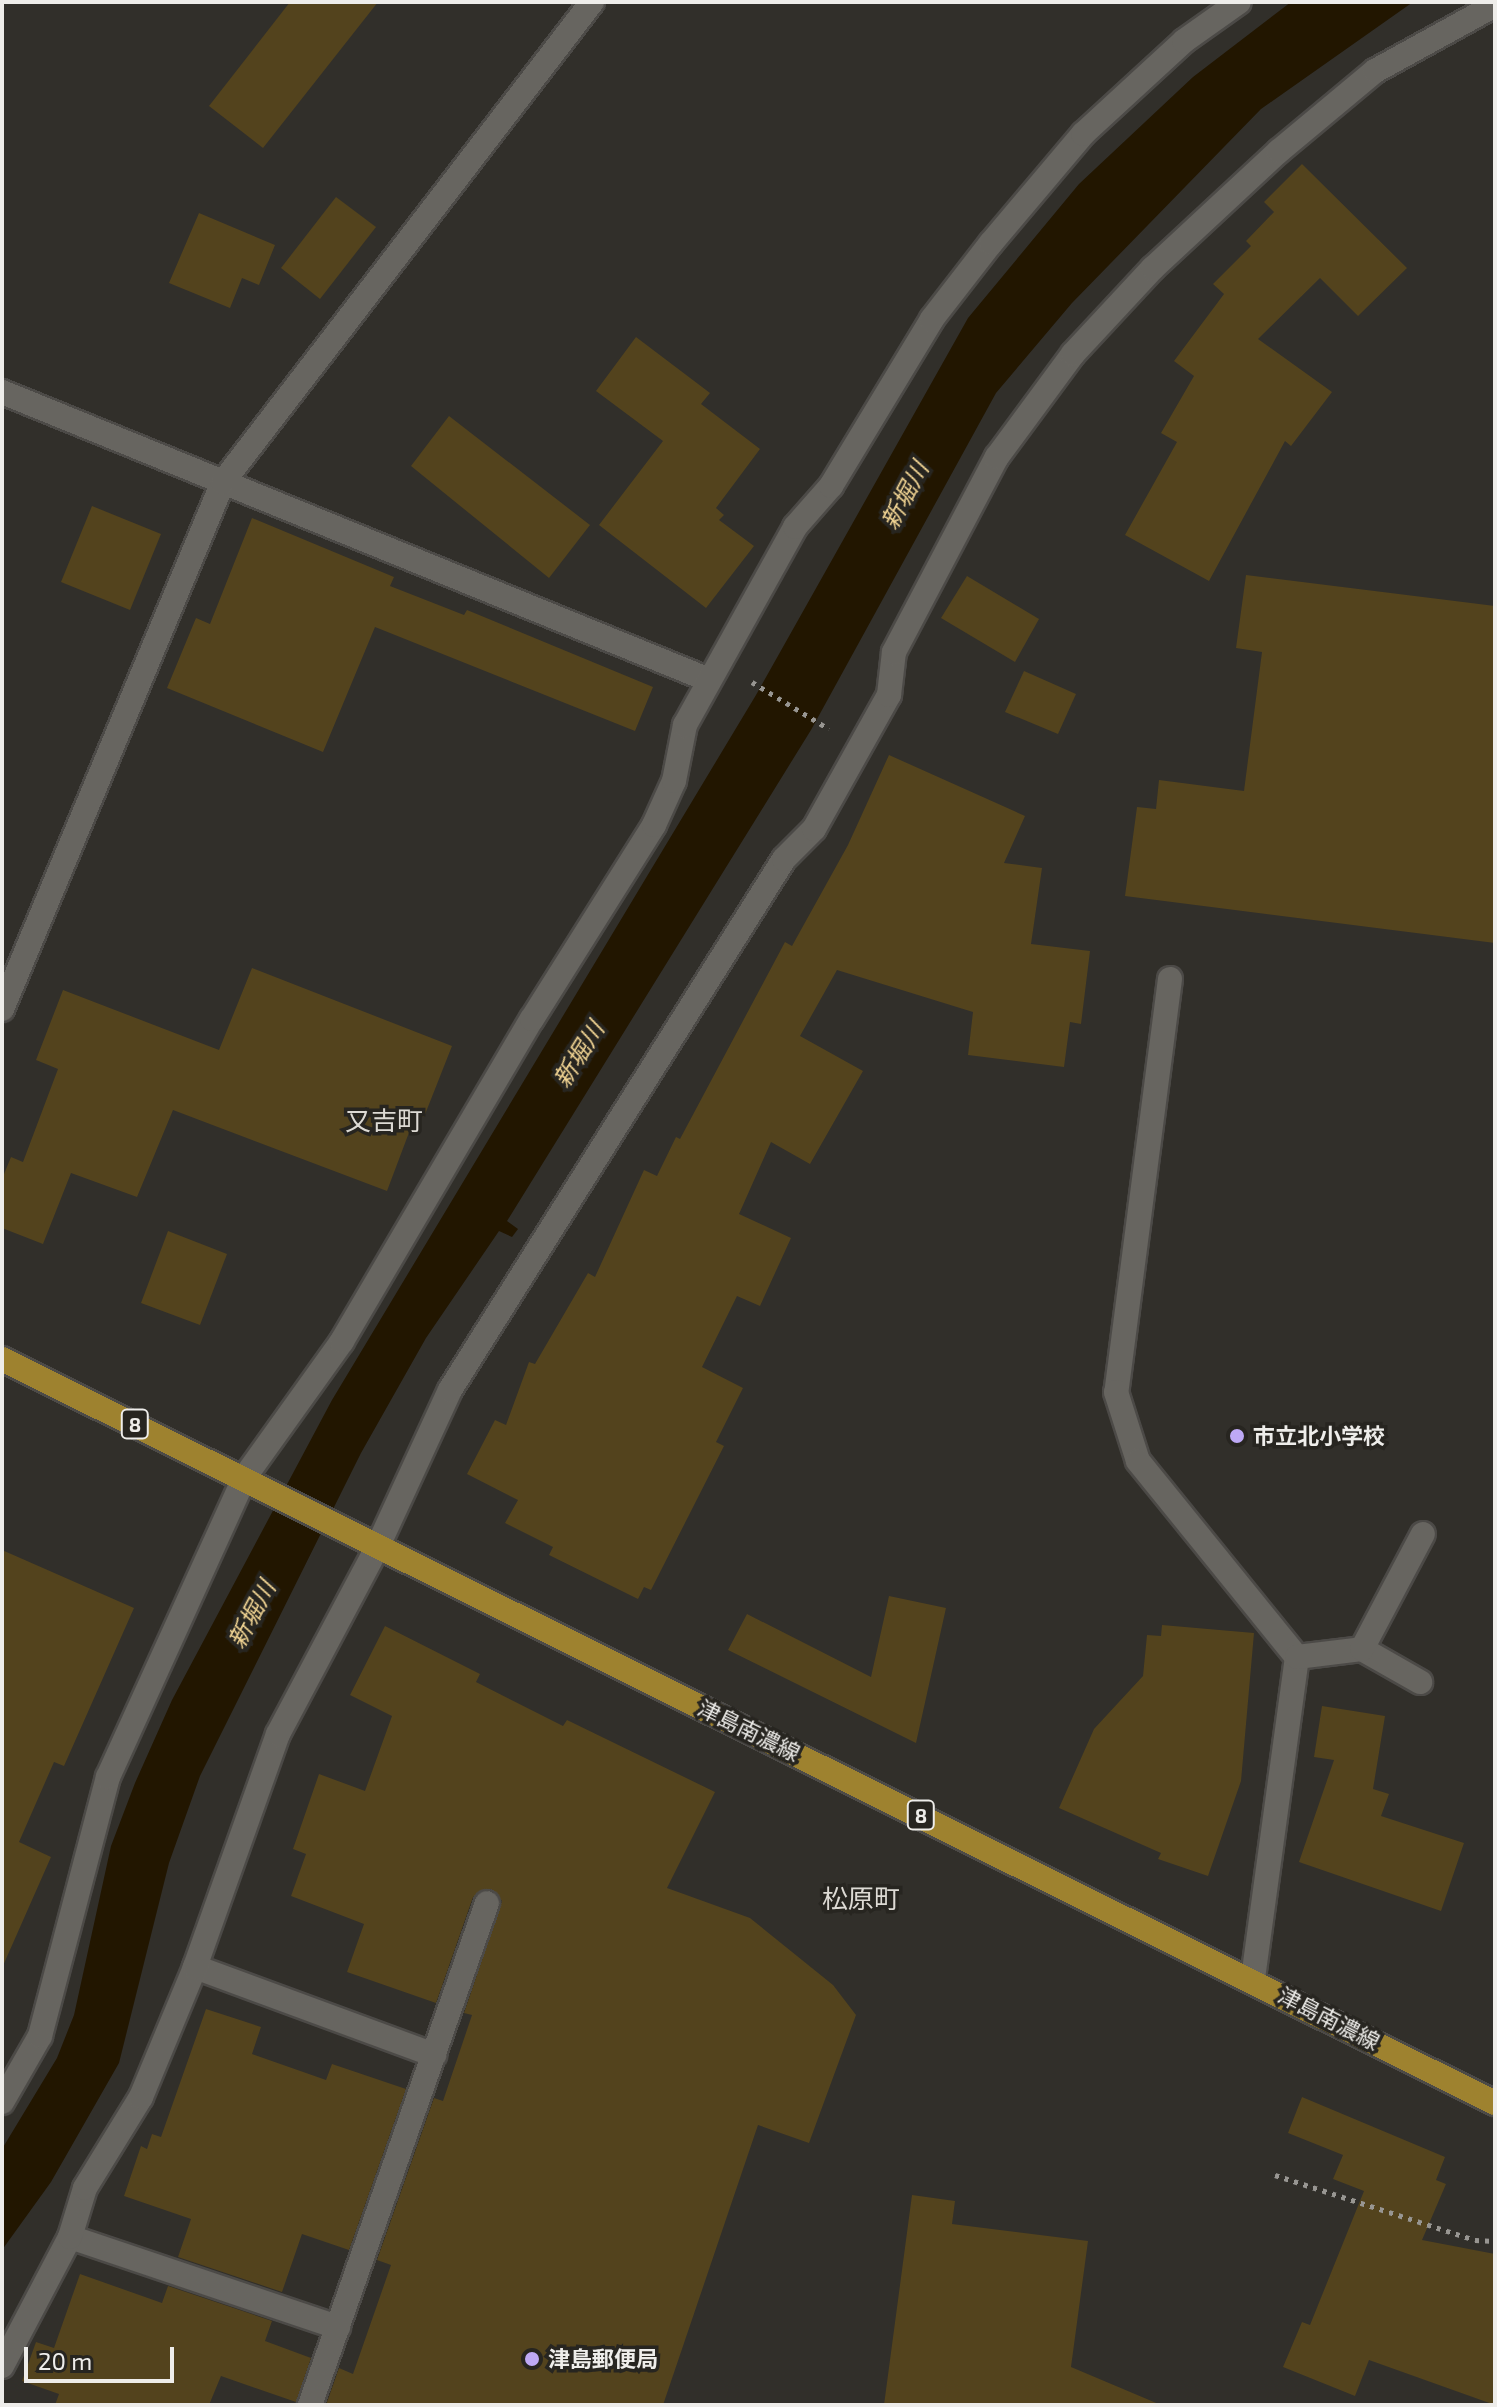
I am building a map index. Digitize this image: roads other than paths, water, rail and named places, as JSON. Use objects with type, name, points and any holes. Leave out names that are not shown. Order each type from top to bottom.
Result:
[{"type":"main road","name":"津島南濃線","points":[[2,1359],[244,1478],[377,1548],[1253,1979],[1495,2103]]},
{"type":"street","points":[[2,1009],[223,482],[592,2]]},
{"type":"street","points":[[2,2102],[40,2036],[108,1777],[244,1478],[342,1341],[532,1019],[654,825],[674,781],[685,725],[795,527],[831,486],[932,319],[1083,134],[1184,41],[1239,2]]},
{"type":"street","points":[[2,2366],[70,2237],[85,2188],[141,2097],[195,1967],[278,1734],[377,1548],[450,1390],[784,859],[814,829],[889,695],[894,652],[1014,434],[1073,354],[1143,279],[1279,151],[1375,71],[1495,5]]},
{"type":"street","points":[[2,392],[709,680]]},
{"type":"street","points":[[1170,979],[1116,1392],[1138,1461],[1297,1657],[1253,1979]]},
{"type":"street","points":[[1362,1649],[1423,1534]]},
{"type":"street","points":[[1297,1657],[1362,1649],[1420,1682]]},
{"type":"street","points":[[310,2405],[487,1903]]},
{"type":"street","points":[[195,1967],[434,2055]]},
{"type":"street","points":[[70,2237],[338,2327]]},
{"type":"water","name":"新堀川","points":[[1291,2],[1413,2],[1261,109],[1072,303],[996,393],[811,730],[507,1221],[518,1229],[512,1237],[499,1231],[426,1338],[361,1453],[200,1776],[169,1863],[119,2063],[51,2182],[2,2250],[2,2149],[57,2058],[74,2015],[111,1846],[135,1783],[172,1700],[332,1400],[756,695],[968,318],[1079,184],[1193,77]]},
{"type":"place","name":"市立北小学校","points":[[1237,1436]]},
{"type":"place","name":"津島郵便局","points":[[532,2359]]},
{"type":"district","name":"又吉町","points":[[384,1120]]},
{"type":"district","name":"松原町","points":[[861,1898]]}]
